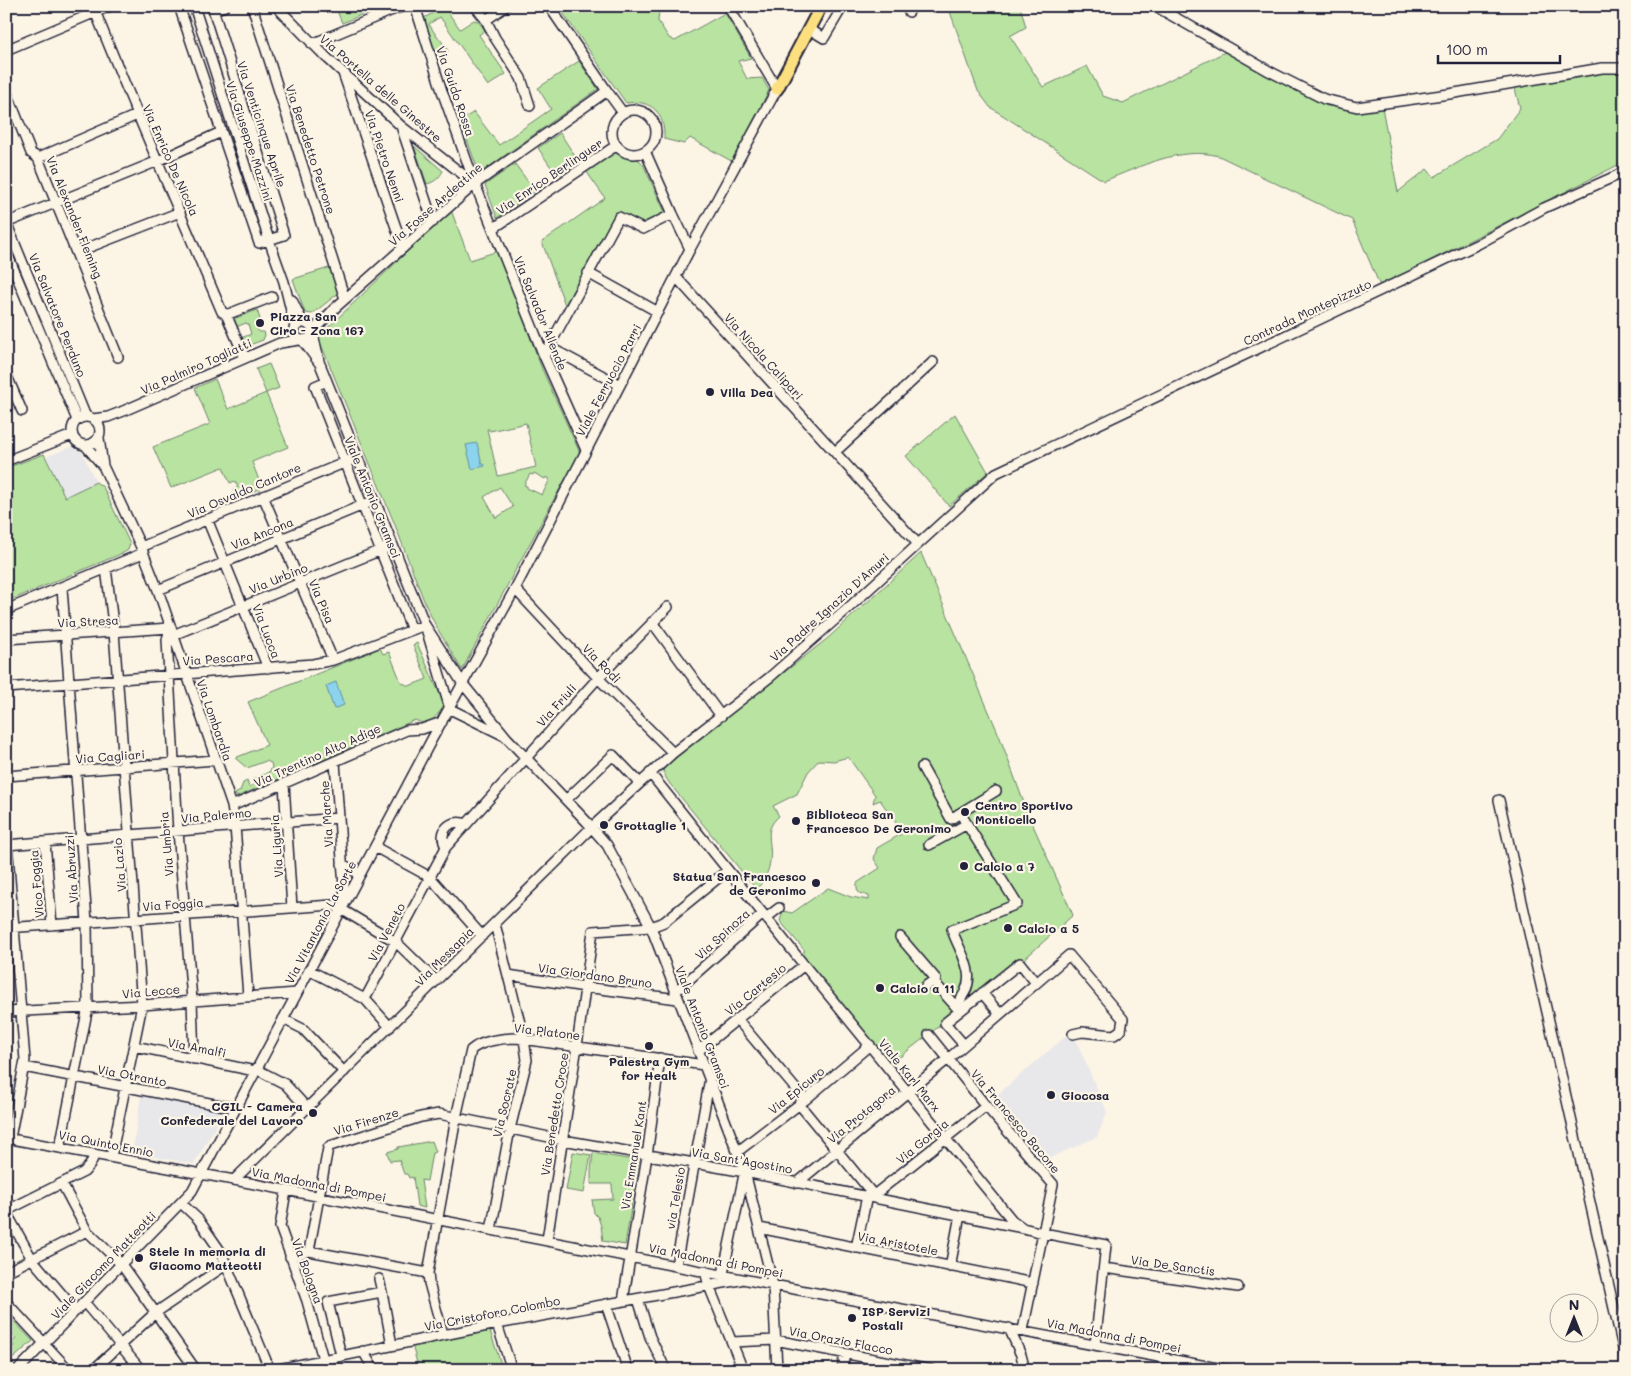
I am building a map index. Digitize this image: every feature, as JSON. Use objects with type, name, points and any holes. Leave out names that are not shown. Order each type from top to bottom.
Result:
[{"type":"main road","points":[[777,89],[821,6]]},
{"type":"street","points":[[6,50],[94,9],[110,6]]},
{"type":"street","points":[[179,6],[259,243],[268,240]]},
{"type":"street","name":"Via Giuseppe Mazzini","points":[[194,6],[268,240],[303,331]]},
{"type":"street","points":[[212,8],[225,6]]},
{"type":"street","name":"Via Benedetto Petrone","points":[[252,6],[345,299]]},
{"type":"street","name":"Via Portella delle Ginestre","points":[[276,6],[312,44],[401,126],[475,184]]},
{"type":"street","points":[[312,44],[395,9],[407,6]]},
{"type":"street","name":"Via Guido Rossa","points":[[415,6],[442,91],[475,184]]},
{"type":"street","points":[[475,6],[486,20],[520,78],[530,106]]},
{"type":"street","points":[[486,20],[506,6]]},
{"type":"street","points":[[549,6],[623,113]]},
{"type":"street","points":[[728,6],[777,89]]},
{"type":"street","points":[[809,29],[824,38],[843,6]]},
{"type":"street","points":[[1155,6],[1269,71],[1316,95],[1358,108],[1602,68],[1625,68]]},
{"type":"street","name":"Via Venticinque Aprile","points":[[212,8],[284,235],[268,240]]},
{"type":"street","name":"Via Enrico De Nicola","points":[[94,9],[137,115],[222,312],[226,315],[245,358]]},
{"type":"street","name":"Via Pietro Nenni","points":[[343,72],[403,248]]},
{"type":"street","name":"Viale Ferruccio Parri","points":[[463,684],[515,589],[690,249],[777,89]]},
{"type":"street","name":"Via Alexander Fleming","points":[[6,90],[31,153],[38,158],[57,203],[118,357]]},
{"type":"street","name":"Via Fosse Ardeatine","points":[[303,331],[335,308],[475,184],[607,91]]},
{"type":"street","points":[[639,110],[652,118],[656,128],[653,143],[640,153],[625,152],[614,141],[612,130],[616,120],[623,113],[639,110]]},
{"type":"street","points":[[38,158],[137,115]]},
{"type":"street","points":[[401,126],[433,222]]},
{"type":"street","points":[[6,223],[158,161],[221,132]]},
{"type":"street","name":"Via Enrico Berlinguer","points":[[494,228],[617,145]]},
{"type":"street","points":[[645,150],[690,249]]},
{"type":"street","name":"Contrada Montepizzuto","points":[[996,473],[1478,244],[1544,208],[1618,176],[1625,169]]},
{"type":"street","name":"Via Salvador Allende","points":[[475,184],[544,356],[586,450]]},
{"type":"street","points":[[76,252],[180,212]]},
{"type":"street","points":[[544,356],[618,217],[643,229],[673,214]]},
{"type":"street","name":"Via Salvatore Perduno","points":[[6,223],[90,418]]},
{"type":"street","name":"Via Salvatore Perduno","points":[[6,251],[77,420]]},
{"type":"street","points":[[588,273],[658,312]]},
{"type":"street","name":"Via Nicola Calipari","points":[[676,277],[918,544]]},
{"type":"street","points":[[226,315],[272,297]]},
{"type":"street","name":"Via Palmiro Togliatti","points":[[90,418],[108,417],[122,412],[280,343],[303,331]]},
{"type":"street","name":"Viale Antonio Gramsci","points":[[303,331],[320,364],[425,625],[450,709],[507,738]]},
{"type":"street","points":[[549,347],[620,386]]},
{"type":"street","points":[[835,452],[933,362]]},
{"type":"street","points":[[6,374],[22,411]]},
{"type":"street","name":"Viale Antonio Gramsci","points":[[327,382],[315,386],[364,505],[412,630]]},
{"type":"street","name":"Via Palmiro Togliatti","points":[[99,435],[104,427],[122,412]]},
{"type":"street","points":[[90,418],[98,424],[99,435],[93,444],[86,446],[76,442],[72,435],[72,428],[77,420],[90,418]]},
{"type":"street","points":[[6,461],[72,435]]},
{"type":"street","name":"Via Lombardia","points":[[99,435],[103,466]]},
{"type":"street","name":"Via Lombardia","points":[[86,446],[103,466],[142,550],[158,590],[232,806],[248,996]]},
{"type":"street","name":"Via Osvaldo Cantore","points":[[6,610],[62,588],[207,520],[357,457]]},
{"type":"street","name":"Via Padre Ignazio D'Amuri","points":[[673,753],[770,677],[996,473]]},
{"type":"street","name":"Via Pisa","points":[[263,496],[333,660]]},
{"type":"street","name":"Via Ancona","points":[[158,590],[375,500]]},
{"type":"street","name":"Via Lucca","points":[[207,520],[244,605],[268,668]]},
{"type":"street","name":"Via Urbino","points":[[172,631],[244,605],[393,545]]},
{"type":"street","name":"Via Lazio","points":[[106,568],[114,632],[142,1005],[111,1157]]},
{"type":"street","name":"Via Abruzzi","points":[[60,1148],[88,1007],[87,922],[62,588]]},
{"type":"street","name":"Via Rodi","points":[[515,589],[598,678],[673,753]]},
{"type":"street","name":"Via Friuli","points":[[430,877],[446,847],[598,678],[668,607]]},
{"type":"street","points":[[652,622],[721,716]]},
{"type":"street","name":"Viale Antonio Gramsci","points":[[425,625],[463,684],[507,738],[527,757],[607,845],[651,927],[698,1051],[710,1077],[744,1172],[773,1285],[777,1370]]},
{"type":"street","name":"Via Pescara","points":[[6,688],[313,664],[333,660],[425,625]]},
{"type":"street","name":"Via Stresa","points":[[6,639],[114,632],[172,631]]},
{"type":"street","name":"Via Umbria","points":[[172,631],[167,640],[168,674],[173,764],[192,1000],[194,1059]]},
{"type":"street","name":"Via Vitantonio La Sorte","points":[[201,1174],[463,684]]},
{"type":"street","name":"Via Trentino Alto Adige","points":[[232,806],[402,732],[422,729],[442,722]]},
{"type":"street","points":[[413,729],[432,740]]},
{"type":"street","name":"Via Messapia","points":[[234,1180],[592,828],[673,753]]},
{"type":"street","points":[[566,800],[613,755],[640,783]]},
{"type":"street","name":"Via Cagliari","points":[[6,776],[215,760]]},
{"type":"street","name":"Via Marche","points":[[335,762],[343,906]]},
{"type":"street","points":[[922,767],[951,819],[996,790]]},
{"type":"street","name":"Viale Karl Marx","points":[[650,773],[1012,1220],[1022,1228]]},
{"type":"street","name":"Via Liguria","points":[[284,784],[292,908]]},
{"type":"street","points":[[1499,800],[1622,1335],[1625,1357]]},
{"type":"street","points":[[958,1008],[970,978],[966,962],[952,930],[1017,904],[960,813]]},
{"type":"street","name":"Via Palermo","points":[[7,845],[339,818]]},
{"type":"street","points":[[929,846],[967,824]]},
{"type":"street","points":[[6,831],[10,928],[25,1060],[8,1138]]},
{"type":"street","name":"Vico Foggia","points":[[45,842],[52,925]]},
{"type":"street","points":[[375,847],[430,877],[482,936]]},
{"type":"street","name":"Via Marche","points":[[342,864],[360,874]]},
{"type":"street","points":[[651,927],[664,922],[728,870]]},
{"type":"street","name":"Via Veneto","points":[[365,999],[430,877]]},
{"type":"street","points":[[343,906],[396,942],[436,981]]},
{"type":"street","name":"Via Foggia","points":[[10,928],[136,918],[343,906]]},
{"type":"street","points":[[765,916],[779,908]]},
{"type":"street","name":"Via Spinoza","points":[[677,996],[765,916]]},
{"type":"street","name":"Via Socrate","points":[[491,1230],[510,1129],[527,1060],[524,1039],[495,924]]},
{"type":"street","name":"Via Benedetto Croce","points":[[547,1240],[577,1046],[592,931],[651,927]]},
{"type":"street","points":[[900,937],[936,979],[929,984],[958,1008]]},
{"type":"street","name":"Via Protagora","points":[[797,1182],[964,1046],[1069,955],[1123,1019],[1121,1030],[1114,1035],[1082,1032],[1073,1034]]},
{"type":"street","points":[[964,1046],[945,1023],[958,1008],[982,993],[1020,963],[1036,982]]},
{"type":"street","name":"Via Cartesio","points":[[698,1051],[804,965]]},
{"type":"street","points":[[309,970],[365,999],[390,1026]]},
{"type":"street","name":"Via Giordano Bruno","points":[[508,975],[585,987],[677,996]]},
{"type":"street","name":"Via Lecce","points":[[6,1012],[142,1005],[297,993]]},
{"type":"street","points":[[982,993],[1000,1014]]},
{"type":"street","points":[[283,1019],[303,1029],[344,1072]]},
{"type":"street","points":[[737,1019],[872,1196],[856,1248]]},
{"type":"street","name":"Via Francesco Bacone","points":[[929,1035],[986,1106],[1053,1184],[1043,1233]]},
{"type":"street","name":"Via Platone","points":[[428,1273],[456,1118],[471,1050],[478,1045],[508,1038],[524,1039],[704,1065]]},
{"type":"street","name":"Via Amalfi","points":[[134,1046],[256,1070],[285,1084],[307,1108]]},
{"type":"street","name":"Via Epicuro","points":[[737,1152],[870,1046]]},
{"type":"street","name":"Via Emmanuel Kant","points":[[623,1301],[647,1156],[660,1058]]},
{"type":"street","name":"Via Otranto","points":[[24,1068],[236,1108]]},
{"type":"street","name":"via Telesio","points":[[676,1265],[710,1077]]},
{"type":"street","name":"Via Gorgia","points":[[872,1196],[986,1106]]},
{"type":"street","name":"Via Firenze","points":[[309,1251],[328,1148],[330,1146],[439,1114],[456,1118]]},
{"type":"street","name":"Via Sant'Agostino","points":[[456,1118],[647,1156],[872,1196],[1022,1228]]},
{"type":"street","name":"Via Quinto Ennio","points":[[8,1138],[201,1174]]},
{"type":"street","points":[[76,1311],[32,1259],[6,1212],[84,1172],[94,1154]]},
{"type":"street","points":[[712,1285],[719,1281],[721,1274],[744,1172]]},
{"type":"street","name":"Via Madonna di Pompei","points":[[201,1174],[773,1285],[1023,1330],[1204,1368],[1228,1370]]},
{"type":"street","name":"Viale Giacomo Matteotti","points":[[18,1370],[181,1203],[192,1191],[201,1174]]},
{"type":"street","points":[[62,1184],[87,1231],[121,1264],[196,1370]]},
{"type":"street","name":"Via Bologna","points":[[286,1191],[280,1227],[307,1301],[323,1359]]},
{"type":"street","points":[[181,1203],[198,1219],[221,1252],[270,1370]]},
{"type":"street","points":[[950,1266],[960,1215]]},
{"type":"street","name":"Via Aristotele","points":[[758,1228],[1033,1283]]},
{"type":"street","points":[[1022,1228],[1106,1245],[1095,1344]]},
{"type":"street","points":[[6,1272],[87,1231]]},
{"type":"street","points":[[1023,1330],[1043,1233]]},
{"type":"street","points":[[290,1257],[309,1251],[428,1273],[428,1283],[443,1334]]},
{"type":"street","points":[[93,1370],[155,1313],[227,1264]]},
{"type":"street","name":"Via De Sanctis","points":[[1104,1268],[1238,1287]]},
{"type":"street","points":[[705,1271],[712,1285],[743,1370]]},
{"type":"street","points":[[379,1279],[392,1344]]},
{"type":"street","name":"Via Cristoforo Colombo","points":[[274,1370],[443,1334],[745,1279]]},
{"type":"street","points":[[341,1355],[328,1302],[382,1292]]},
{"type":"street","points":[[638,1299],[650,1337],[666,1370]]},
{"type":"street","points":[[6,1302],[69,1370]]},
{"type":"street","points":[[84,1302],[142,1370]]},
{"type":"street","points":[[606,1304],[628,1370]]},
{"type":"street","points":[[497,1324],[512,1370]]},
{"type":"street","points":[[1009,1328],[1021,1355],[1025,1370]]},
{"type":"street","name":"Via Orazio Flacco","points":[[732,1342],[775,1340],[931,1370]]},
{"type":"street","points":[[363,1351],[374,1370]]},
{"type":"street","points":[[842,1370],[845,1354]]},
{"type":"street","points":[[314,1361],[318,1370]]},
{"type":"shaded area","points":[[71,447],[82,452],[96,482],[65,497],[46,457]]},
{"type":"shaded area","points":[[1072,1031],[1107,1112],[1097,1137],[1043,1161],[991,1100]]},
{"type":"shaded area","points":[[141,1096],[219,1111],[217,1124],[194,1164],[132,1153]]},
{"type":"green space","points":[[335,6],[382,6],[342,23]]},
{"type":"green space","points":[[558,6],[667,6],[659,11],[658,21],[669,38],[675,41],[725,13],[751,58],[738,61],[747,79],[762,78],[769,90],[733,162],[690,138],[684,144],[664,139],[664,130],[659,115],[650,106],[643,103],[626,103]]},
{"type":"green space","points":[[948,6],[1020,6],[1026,27],[1010,36],[1043,87],[1087,66],[1103,96],[1123,103],[1225,52],[1327,106],[1382,107],[1398,192],[1427,169],[1434,177],[1497,139],[1520,108],[1514,85],[1619,70],[1625,74],[1625,159],[1618,165],[1380,286],[1352,220],[1219,156],[1189,154],[1175,156],[1146,164],[1104,181],[990,107],[978,91]]},
{"type":"green space","points":[[444,7],[460,29],[474,20],[478,21],[485,30],[479,35],[506,74],[488,86],[440,17],[429,24],[448,51],[438,59],[422,19]]},
{"type":"green space","points":[[579,61],[598,89],[483,171],[478,170],[460,121],[474,112],[499,145],[551,109],[538,88]]},
{"type":"green space","points":[[560,133],[579,162],[557,176],[538,148]]},
{"type":"green space","points":[[414,146],[443,171],[432,182],[427,184]]},
{"type":"green space","points":[[614,152],[629,159],[638,159],[643,164],[665,212],[640,224],[616,212],[565,305],[542,242],[605,198],[586,171]]},
{"type":"green space","points":[[515,164],[535,191],[497,218],[485,185]]},
{"type":"green space","points":[[451,210],[470,260],[498,251],[542,369],[580,453],[462,670],[426,606],[318,337]],"holes":[[[526,423],[536,467],[498,476],[487,429],[490,431]],[[534,473],[545,479],[546,477],[549,478],[542,495],[524,485],[530,474],[533,475]],[[500,487],[513,507],[496,518],[484,497]]]},
{"type":"green space","points":[[332,267],[340,292],[312,314],[305,313],[293,279]]},
{"type":"green space","points":[[257,310],[260,319],[256,322],[256,327],[259,332],[264,332],[265,335],[263,340],[244,347],[241,338],[251,334],[248,324],[236,327],[233,319]]},
{"type":"green space","points":[[269,364],[279,388],[266,393],[256,369]]},
{"type":"green space","points":[[215,379],[228,409],[266,393],[288,447],[252,462],[262,488],[237,498],[233,490],[238,487],[235,481],[230,483],[223,467],[171,488],[153,447],[210,424],[195,388]]},
{"type":"green space","points":[[955,414],[988,472],[949,506],[906,456]]},
{"type":"green space","points":[[44,454],[65,497],[96,482],[103,487],[130,544],[128,550],[123,553],[6,602],[6,468]]},
{"type":"green space","name":"Centro Sportivo Monticello","points":[[921,553],[999,735],[1028,814],[1073,915],[1020,963],[887,1067],[797,957],[805,951],[780,921],[783,911],[792,913],[828,888],[851,897],[869,900],[869,896],[859,893],[857,883],[880,868],[874,859],[877,848],[903,833],[880,800],[873,803],[875,795],[848,757],[834,761],[819,760],[808,772],[797,794],[773,806],[779,816],[774,821],[769,832],[771,854],[769,865],[764,880],[756,889],[670,784],[663,770],[668,764],[828,638]]},
{"type":"green space","points":[[417,643],[445,706],[432,720],[425,723],[415,720],[237,797],[235,794],[240,791],[243,783],[247,781],[249,787],[255,784],[253,779],[269,772],[272,767],[271,763],[266,761],[247,768],[235,758],[267,745],[248,702],[380,648],[383,654],[389,652],[401,682],[409,686],[427,679],[413,645]]},
{"type":"green space","points":[[432,1141],[436,1152],[432,1153],[427,1181],[421,1180],[425,1208],[417,1206],[413,1177],[409,1178],[407,1174],[404,1174],[399,1160],[390,1161],[387,1152],[398,1149],[398,1147]]},
{"type":"green space","points":[[573,1152],[591,1155],[584,1193],[566,1190]]},
{"type":"green space","points":[[593,1153],[639,1161],[625,1245],[603,1241],[601,1226],[598,1217],[594,1213],[592,1200],[613,1199],[612,1184],[591,1184]]},
{"type":"green space","points":[[6,1313],[33,1341],[6,1365],[6,1354],[14,1346],[12,1343],[16,1338],[6,1330]]},
{"type":"green space","points":[[490,1331],[503,1370],[419,1370],[412,1345]]},
{"type":"water","points":[[477,443],[482,464],[485,466],[472,469],[466,445]]},
{"type":"water","points":[[336,682],[344,705],[334,709],[326,686]]},
{"type":"place","name":"Piazza San Ciro - Zona 167","points":[[260,323]]},
{"type":"place","name":"Villa Dea","points":[[710,392]]},
{"type":"place","name":"Centro Sportivo Monticello","points":[[965,812]]},
{"type":"place","name":"Biblioteca San Francesco De Geronimo","points":[[796,821]]},
{"type":"place","name":"Grottaglie 1","points":[[604,825]]},
{"type":"place","name":"Calcio a 7","points":[[964,866]]},
{"type":"place","name":"Statua San Francesco de Geronimo","points":[[816,883]]},
{"type":"place","name":"Calcio a 5","points":[[1008,928]]},
{"type":"place","name":"Calcio a 11","points":[[880,988]]},
{"type":"place","name":"Palestra Gym for Healt","points":[[649,1046]]},
{"type":"place","name":"Giocosa","points":[[1051,1095]]},
{"type":"place","name":"CGIL - Camera Confederale del Lavoro","points":[[313,1113]]},
{"type":"place","name":"Stele in memoria di Giacomo Matteotti","points":[[139,1258]]},
{"type":"place","name":"ISP Servizi Postali","points":[[852,1318]]}]
